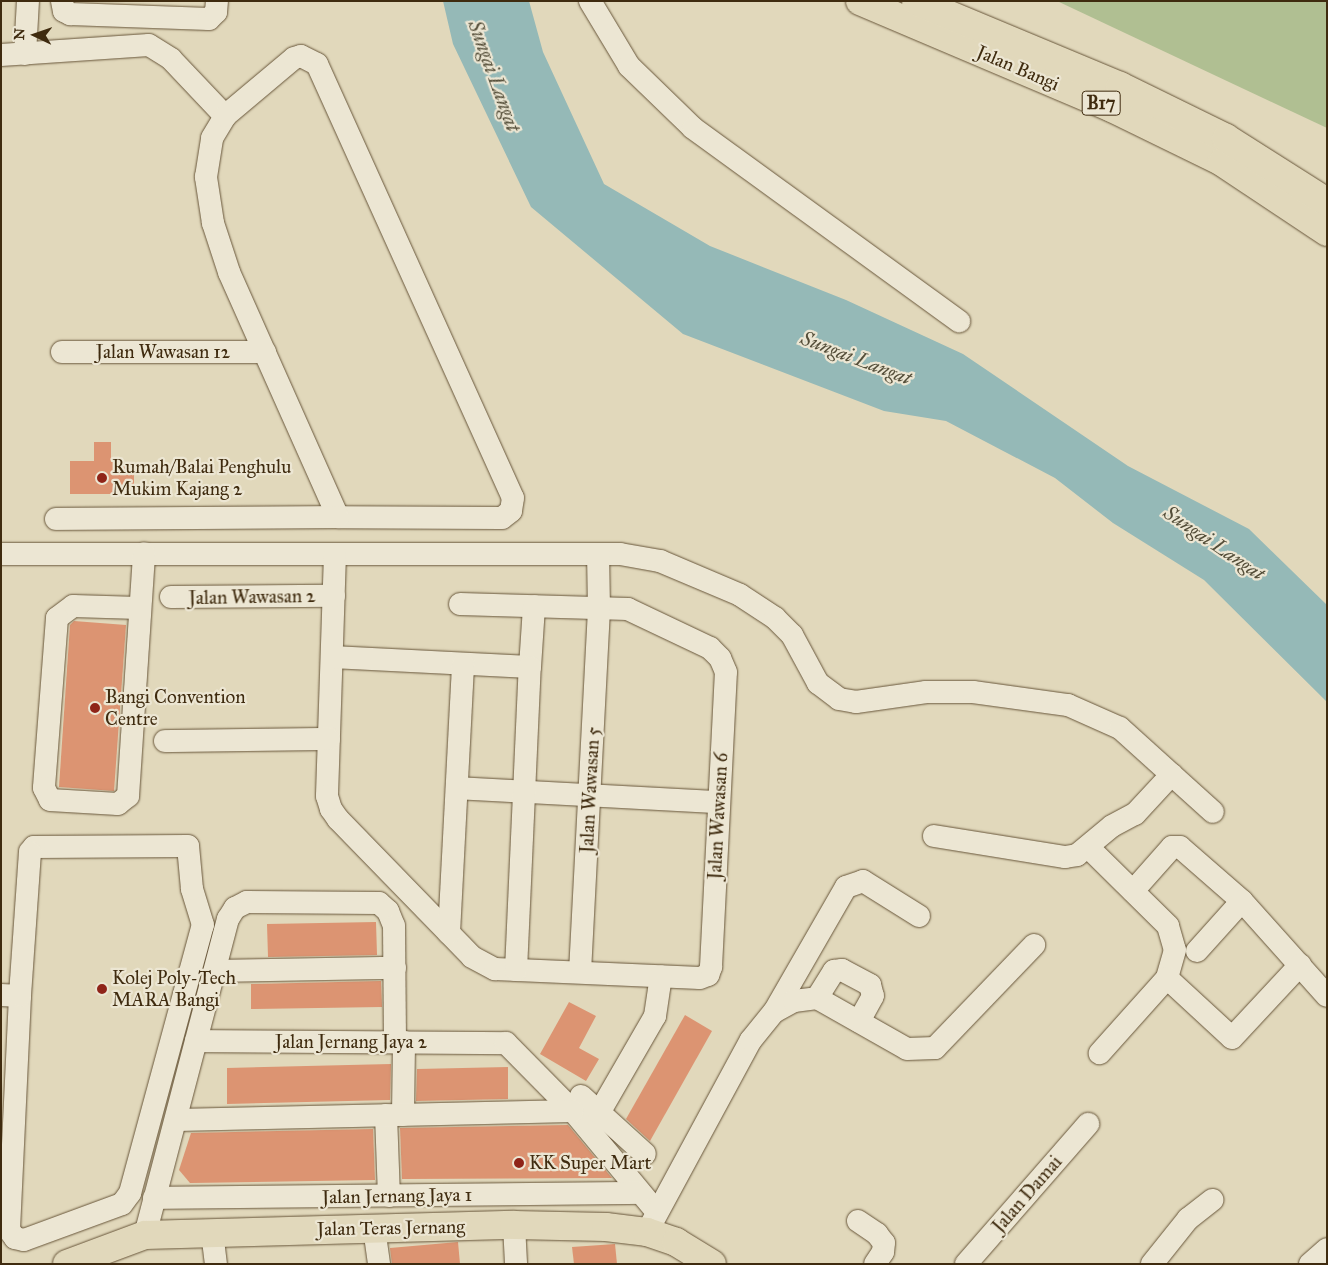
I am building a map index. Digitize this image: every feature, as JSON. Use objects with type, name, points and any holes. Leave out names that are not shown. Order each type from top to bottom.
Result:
[{"type":"main road","name":"Jalan Bangi","points":[[860,1],[1112,108],[1222,162],[1327,232]]},
{"type":"main road","name":"Jalan Bangi","points":[[916,1],[1120,86],[1226,138],[1327,202]]},
{"type":"main road","name":"Jalan Teras Jernang","points":[[67,1264],[109,1256],[144,1235],[514,1225],[606,1227],[652,1222],[676,1242],[712,1264]]},
{"type":"street","points":[[25,54],[28,1]]},
{"type":"street","points":[[62,1],[64,11],[70,14],[209,19],[216,12],[217,1]]},
{"type":"street","points":[[590,1],[629,66],[693,128],[960,321]]},
{"type":"street","points":[[1,55],[150,45],[171,59],[225,116]]},
{"type":"street","points":[[56,519],[502,518],[511,511],[513,498],[314,60],[301,56],[294,58],[225,116],[212,138],[206,178],[213,223],[230,272],[338,517]]},
{"type":"street","name":"Jalan Wawasan 12","points":[[62,352],[265,352]]},
{"type":"street","points":[[384,554],[386,518]]},
{"type":"street","points":[[1,554],[598,554],[660,561],[740,596],[775,618],[792,635],[818,683],[838,699],[856,702],[926,692],[973,692],[1068,705],[1120,728],[1213,812]]},
{"type":"street","points":[[139,608],[72,606],[57,618],[44,788],[50,800],[118,804],[128,796],[144,554]]},
{"type":"street","points":[[335,554],[327,796],[331,809],[472,957],[495,969],[661,976],[655,1016],[599,1112]]},
{"type":"street","name":"Jalan Wawasan 5","points":[[580,972],[600,609],[598,554]]},
{"type":"street","name":"Jalan Wawasan 2","points":[[171,598],[334,596]]},
{"type":"street","points":[[460,604],[600,609]]},
{"type":"street","points":[[516,970],[534,606]]},
{"type":"street","name":"Jalan Wawasan 6","points":[[600,609],[628,609],[710,648],[720,658],[726,672],[711,967],[708,975],[700,978],[661,976]]},
{"type":"street","points":[[332,658],[530,667]]},
{"type":"street","points":[[449,933],[463,664]]},
{"type":"street","points":[[165,741],[329,739]]},
{"type":"street","points":[[934,836],[1065,857],[1089,848],[1112,826],[1125,802],[1166,770]]},
{"type":"street","points":[[457,788],[718,802]]},
{"type":"street","points":[[188,846],[192,889],[204,925],[130,1193],[122,1204],[24,1240],[15,1238],[9,1230],[11,995],[30,852],[34,847],[188,846]]},
{"type":"street","points":[[1133,891],[1176,846],[1242,901],[1327,996]]},
{"type":"street","points":[[1089,848],[1168,926],[1174,937],[1174,958],[1167,978],[1100,1052]]},
{"type":"street","points":[[652,1222],[751,1040],[774,1012],[846,887],[863,881],[919,916]]},
{"type":"street","points":[[1197,951],[1242,901]]},
{"type":"street","points":[[144,1235],[177,1120],[228,919],[236,908],[246,902],[379,903],[388,912],[394,926],[399,1042],[389,1196]]},
{"type":"street","points":[[774,1012],[794,1001],[816,998],[906,1049],[935,1048],[1034,945]]},
{"type":"street","points":[[1167,978],[1232,1038],[1300,965]]},
{"type":"street","points":[[214,971],[396,968]]},
{"type":"street","points":[[816,998],[834,971],[842,970],[870,985],[873,996],[859,1021]]},
{"type":"street","name":"Jalan Jernang Jaya 2","points":[[196,1041],[506,1044],[577,1103]]},
{"type":"street","points":[[577,1103],[640,1193],[652,1222]]},
{"type":"street","points":[[177,1120],[395,1115],[577,1103],[599,1112],[645,1154]]},
{"type":"street","name":"Jalan Damai","points":[[966,1264],[1088,1124]]},
{"type":"street","name":"Jalan Jernang Jaya 1","points":[[154,1198],[640,1193]]},
{"type":"street","points":[[1152,1264],[1188,1219],[1212,1200]]},
{"type":"street","points":[[858,1221],[877,1234],[884,1243],[883,1252],[875,1264]]},
{"type":"street","points":[[514,1225],[516,1264]]},
{"type":"street","points":[[374,1228],[378,1264]]},
{"type":"street","points":[[212,1232],[216,1264]]},
{"type":"street","points":[[1310,1264],[1327,1249]]},
{"type":"green space","points":[[1057,1],[1327,1],[1327,128]]},
{"type":"water","name":"Sungai Langat","points":[[443,1],[529,1],[543,52],[604,184],[710,246],[846,300],[963,354],[1128,466],[1249,529],[1327,605],[1327,702],[1204,580],[1113,523],[1055,478],[946,421],[884,411],[683,334],[531,207],[453,44]]},
{"type":"building","name":"Rumah/Balai Penghulu Mukim Kajang 2","points":[[94,442],[111,442],[111,462],[134,462],[134,494],[70,494],[70,461],[94,461]]},
{"type":"building","name":"Bangi Convention Centre","points":[[74,621],[126,625],[114,791],[59,787],[70,625]]},
{"type":"building","points":[[376,922],[377,955],[268,957],[267,924]]},
{"type":"building","points":[[381,981],[382,1007],[251,1009],[251,984]]},
{"type":"building","points":[[569,1002],[596,1016],[579,1048],[599,1059],[586,1081],[540,1054]]},
{"type":"building","points":[[685,1015],[712,1031],[650,1141],[626,1119]]},
{"type":"building","points":[[391,1064],[390,1100],[227,1104],[227,1068]]},
{"type":"building","points":[[508,1067],[508,1099],[416,1101],[417,1069]]},
{"type":"building","points":[[568,1125],[612,1178],[402,1179],[400,1128]]},
{"type":"building","points":[[373,1129],[375,1180],[190,1183],[179,1170],[191,1133]]},
{"type":"building","points":[[458,1242],[460,1264],[392,1264],[390,1248]]},
{"type":"building","points":[[615,1244],[617,1264],[574,1264],[572,1247]]},
{"type":"place","name":"Rumah/Balai Penghulu Mukim Kajang 2","points":[[102,478]]},
{"type":"place","name":"Bangi Convention Centre","points":[[95,708]]},
{"type":"place","name":"Kolej Poly-Tech MARA Bangi","points":[[102,989]]},
{"type":"place","name":"KK Super Mart","points":[[519,1163]]}]
